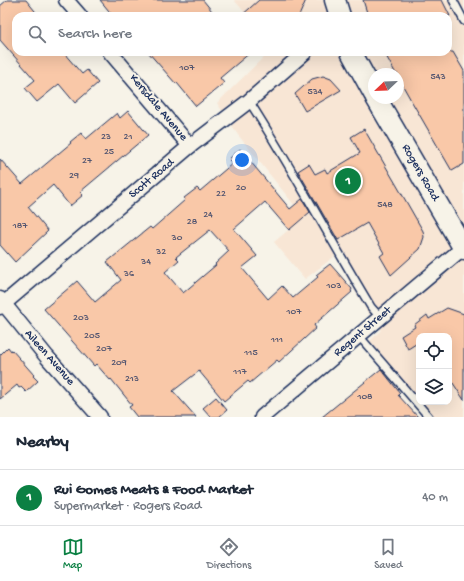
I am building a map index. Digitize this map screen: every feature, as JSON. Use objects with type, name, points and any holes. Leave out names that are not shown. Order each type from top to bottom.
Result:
[{"type":"main road","points":[[335,0],[339,12]]},
{"type":"main road","points":[[353,56],[368,83]]},
{"type":"main road","name":"Rogers Road","points":[[380,104],[464,248]]},
{"type":"street","points":[[66,0],[76,12]]},
{"type":"street","name":"Kersdale Avenue","points":[[113,56],[190,146]]},
{"type":"street","name":"Scott Road","points":[[1,303],[190,146],[248,101],[300,56]]},
{"type":"street","name":"Regent Street","points":[[262,417],[464,248]]},
{"type":"street","name":"Aileen Avenue","points":[[1,303],[100,417]]},
{"type":"lane","points":[[453,0],[464,21]]},
{"type":"lane","points":[[248,101],[284,156],[325,230],[371,307],[380,317]]},
{"type":"lane","points":[[359,336],[429,417]]},
{"type":"shaded area","points":[[234,0],[464,0],[464,417],[431,417],[421,405],[452,405],[452,333],[416,333],[416,398],[370,341],[381,330],[366,310],[335,256],[305,279],[274,242],[304,217],[238,135],[217,103],[265,56],[452,56],[452,12],[244,12]]},
{"type":"building","points":[[7,0],[26,0],[36,12],[12,12],[12,54],[0,40],[0,6]]},
{"type":"building","points":[[100,0],[203,0],[213,12],[110,12]]},
{"type":"building","points":[[259,0],[306,0],[301,12],[246,12]]},
{"type":"building","points":[[363,0],[442,0],[448,12],[367,12]]},
{"type":"building","points":[[453,52],[464,71],[464,164],[452,171],[404,88],[404,68],[393,68],[386,56],[452,56]]},
{"type":"building","points":[[14,56],[66,56],[82,74],[87,70],[98,83],[75,103],[59,84],[37,102],[25,88],[35,80]]},
{"type":"building","points":[[152,56],[246,56],[220,78],[224,83],[196,106],[177,83],[176,84]]},
{"type":"building","points":[[323,76],[331,79],[341,90],[305,111],[295,94],[312,79]]},
{"type":"building","points":[[128,111],[148,135],[80,192],[83,195],[70,206],[53,185],[28,207],[48,231],[15,262],[0,245],[0,159],[22,184],[81,133],[86,139],[117,113],[120,118]]},
{"type":"building","points":[[364,129],[423,231],[424,237],[420,249],[391,275],[380,256],[384,253],[367,223],[338,240],[298,171],[309,164],[315,174],[325,169],[327,173],[360,153],[351,137]]},
{"type":"building","points":[[240,149],[290,209],[302,199],[310,212],[289,230],[265,202],[234,229],[257,256],[242,268],[268,299],[282,286],[293,298],[318,277],[316,275],[330,264],[352,289],[352,292],[314,325],[316,328],[279,362],[277,360],[250,383],[248,381],[224,401],[199,371],[173,391],[196,417],[137,417],[129,407],[132,405],[111,379],[110,380],[96,364],[94,366],[44,309],[77,281],[95,302],[121,280],[107,262],[150,227],[152,229],[185,200],[184,198],[197,188],[200,191],[233,163],[229,159]],"holes":[[[210,230],[229,251],[215,264],[216,265],[183,293],[165,272],[179,260],[176,257]]]},
{"type":"building","points":[[447,308],[464,314],[464,400],[452,382],[452,333],[416,333],[416,344],[408,349],[401,336],[415,327],[414,325],[427,315],[429,319]]},
{"type":"building","points":[[8,347],[38,381],[26,392],[17,385],[0,399],[0,355]]},
{"type":"building","points":[[381,369],[400,393],[398,395],[418,417],[322,417]]},
{"type":"building","points":[[216,397],[227,410],[219,417],[211,417],[203,408]]},
{"type":"place","name":"Rui Gomes Meats & Food Market","points":[[348,181]]}]
